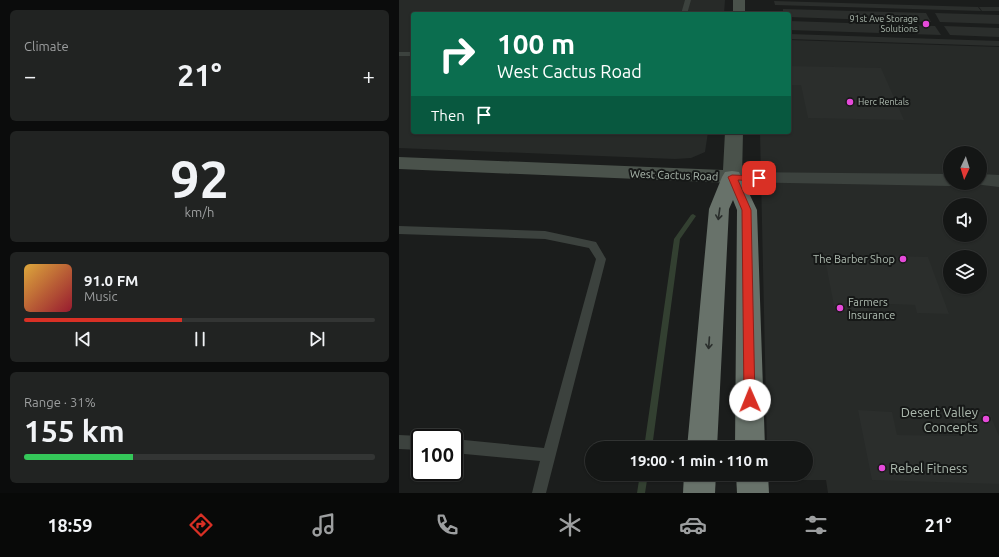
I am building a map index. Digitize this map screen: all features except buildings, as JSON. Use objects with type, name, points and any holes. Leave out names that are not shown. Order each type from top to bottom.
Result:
[{"type":"highway","points":[[702,441],[719,209],[732,177]]},
{"type":"highway","points":[[732,177],[747,210],[750,441]]},
{"type":"highway","points":[[699,493],[700,481]]},
{"type":"highway","points":[[752,481],[753,493]]},
{"type":"main road","points":[[739,0],[739,12]]},
{"type":"main road","points":[[732,177],[734,134]]},
{"type":"main road","name":"West Cactus Road","points":[[399,163],[732,177]]},
{"type":"street","name":"West Cactus Road","points":[[732,177],[943,180]]},
{"type":"street","points":[[987,180],[999,181]]},
{"type":"lane","points":[[685,12],[688,0]]},
{"type":"lane","points":[[399,54],[411,54]]},
{"type":"lane","points":[[399,230],[545,235],[592,246],[601,259],[539,493]]},
{"type":"lane","points":[[399,442],[411,443]]},
{"type":"lane","points":[[463,447],[549,455]]},
{"type":"shaded area","points":[[399,0],[725,0],[724,12],[411,12],[411,134],[708,134],[705,152],[691,158],[675,159],[399,148]]},
{"type":"shaded area","points":[[791,40],[999,47],[999,493],[828,493],[826,480],[813,480],[813,441],[767,441],[760,134],[791,134]]},
{"type":"waterway","points":[[649,441],[677,239],[693,216]]},
{"type":"waterway","points":[[641,493],[643,481]]},
{"type":"place","name":"91st Ave Storage Solutions","points":[[926,24]]},
{"type":"place","name":"Herc Rentals","points":[[850,102]]},
{"type":"place","name":"The Barber Shop","points":[[903,259]]},
{"type":"place","name":"Farmers Insurance","points":[[840,308]]},
{"type":"place","name":"Desert Valley Concepts","points":[[986,419]]},
{"type":"place","name":"Rebel Fitness","points":[[882,468]]},
{"type":"route","points":[[750,400],[747,210],[732,177],[759,178]]}]
